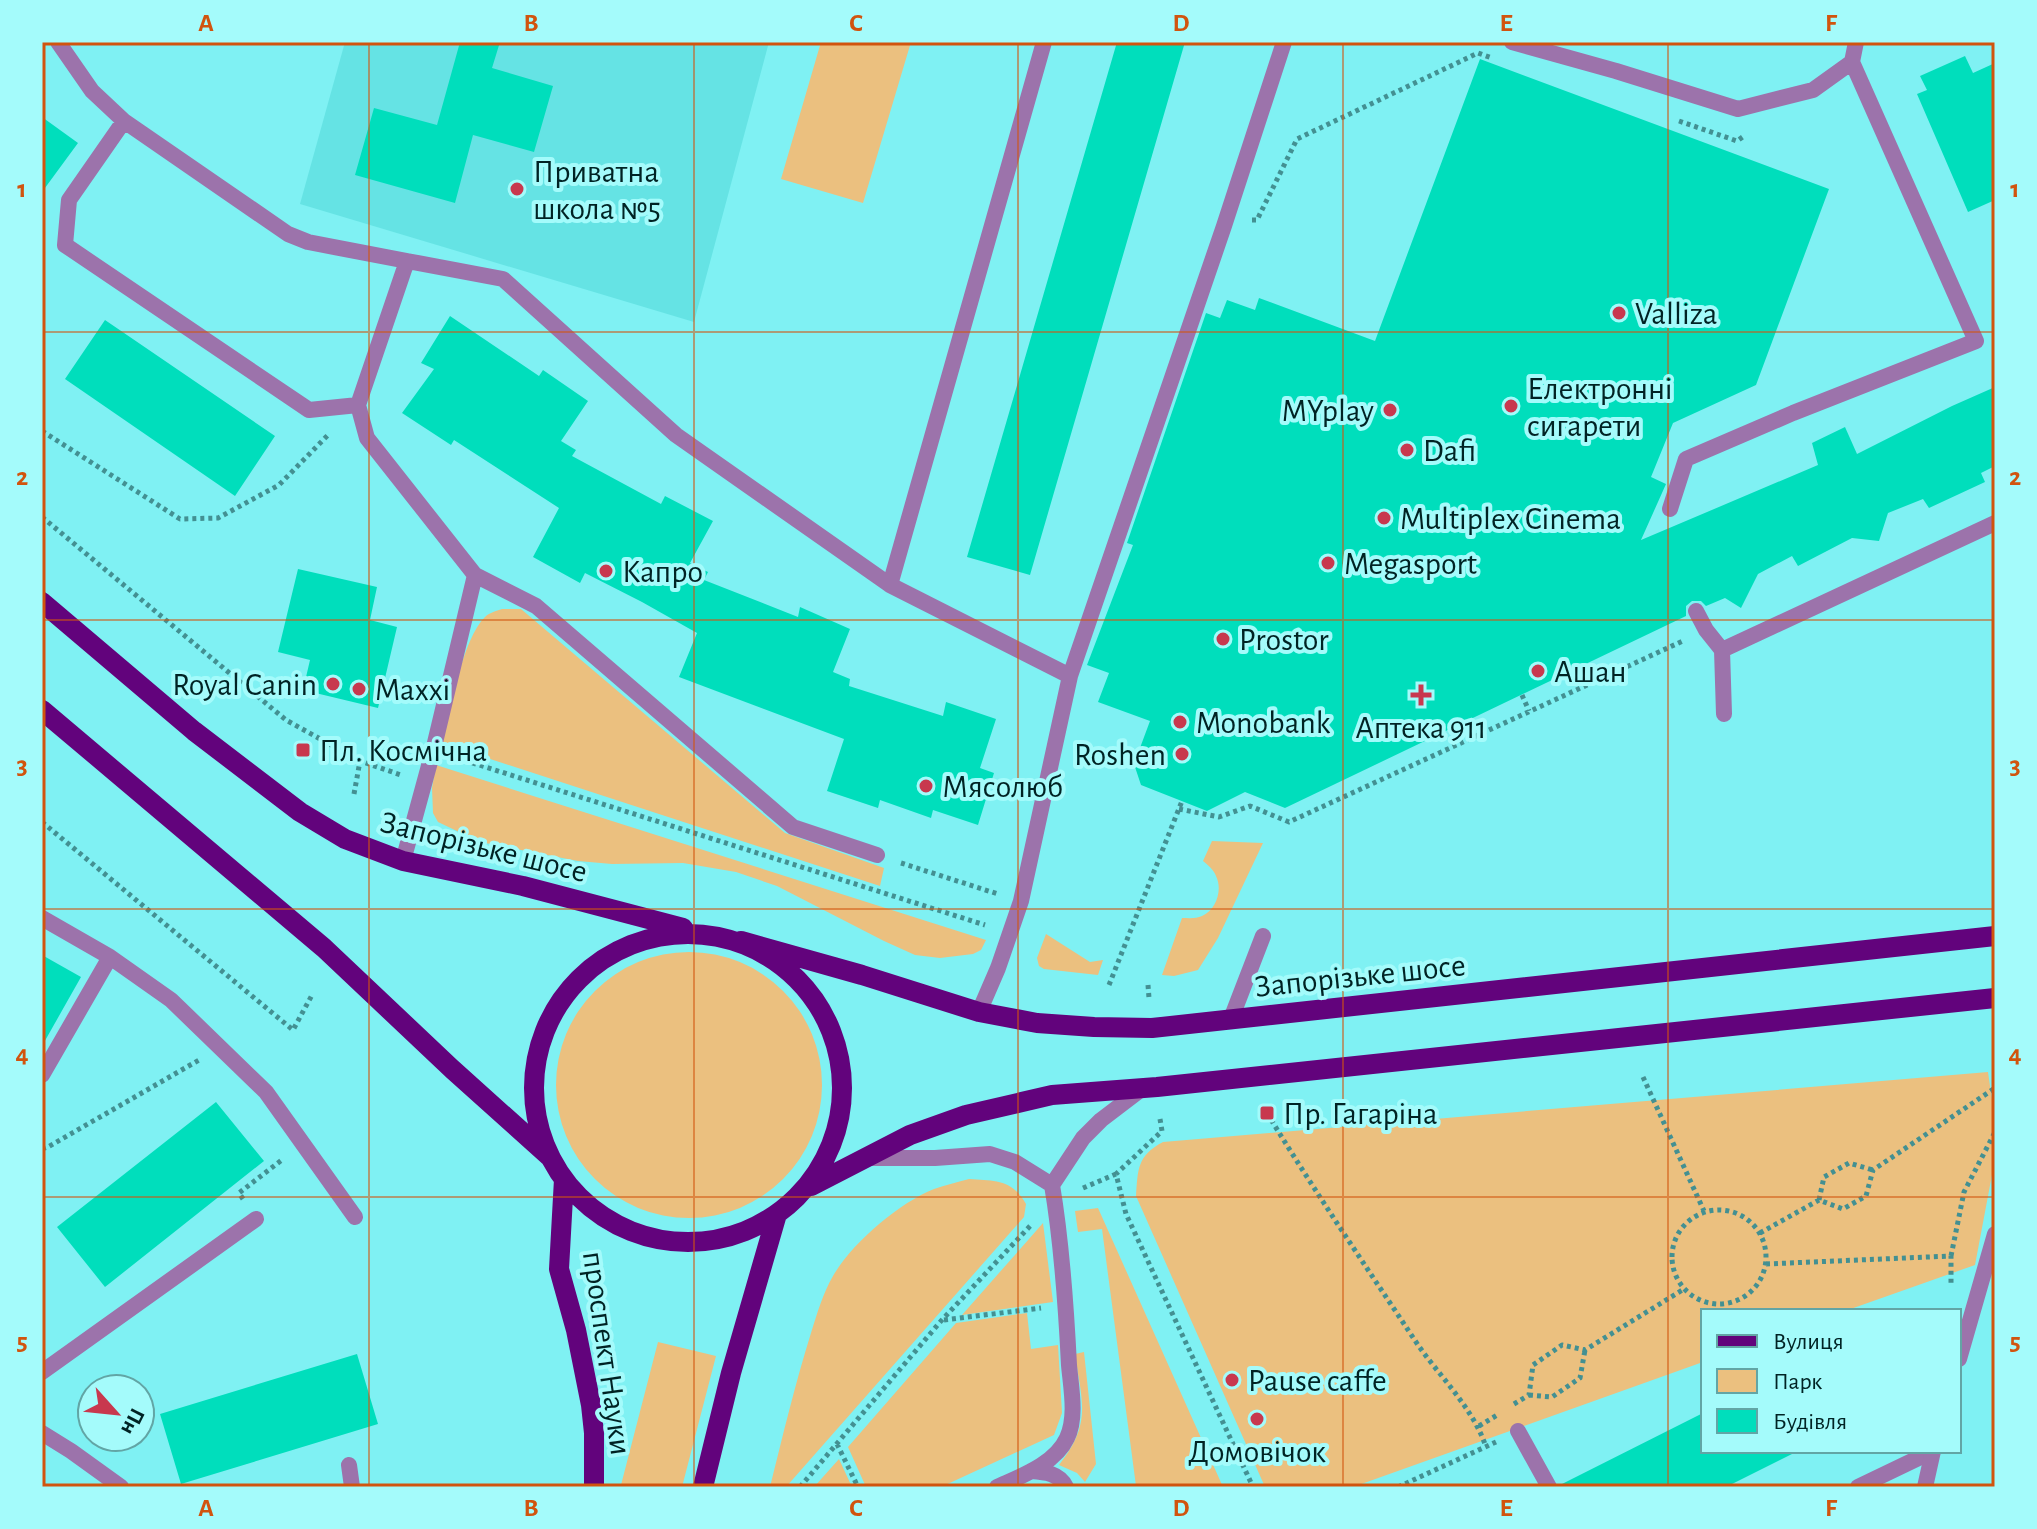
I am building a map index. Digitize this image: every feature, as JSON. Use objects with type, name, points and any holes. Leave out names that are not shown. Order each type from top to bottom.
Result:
[{"type":"main road","name":"Запорізьке шосе","points":[[42,602],[194,731],[300,812],[345,839],[403,861],[523,886],[703,933]]},
{"type":"main road","points":[[42,710],[324,948],[550,1157]]},
{"type":"main road","points":[[811,1186],[839,1118],[842,1073],[831,1029],[808,989],[775,959],[741,941],[703,933],[665,934],[618,949],[579,978],[550,1017],[535,1063],[535,1111],[550,1157],[564,1179],[592,1208],[625,1229],[663,1241],[703,1242],[741,1233],[777,1214],[811,1186],[910,1135],[966,1115],[1052,1095],[1995,998]]},
{"type":"main road","name":"Запорізьке шосе","points":[[741,941],[979,1012],[1037,1023],[1152,1028],[1995,936]]},
{"type":"main road","name":"проспект Науки","points":[[564,1179],[559,1269],[576,1330],[591,1405],[594,1487]]},
{"type":"main road","points":[[703,1487],[731,1373],[777,1214]]},
{"type":"street","points":[[58,42],[92,91],[124,121],[288,234],[308,242],[503,279],[676,435],[890,585],[1070,676]]},
{"type":"street","points":[[890,585],[1044,42]]},
{"type":"street","points":[[979,1012],[1021,901],[1070,676],[1284,42]]},
{"type":"street","points":[[1512,42],[1738,109],[1813,90],[1852,62]]},
{"type":"street","points":[[1670,509],[1686,459],[1976,341],[1852,62],[1856,42]]},
{"type":"street","points":[[124,121],[69,200],[65,245],[309,410],[358,405]]},
{"type":"street","points":[[407,261],[358,405],[367,438],[475,575],[536,606],[793,827],[877,855]]},
{"type":"street","points":[[1722,650],[1995,523]]},
{"type":"street","points":[[403,861],[475,575]]},
{"type":"street","points":[[1696,611],[1722,650],[1724,714]]},
{"type":"street","points":[[42,918],[110,957],[171,1000],[266,1092],[355,1217]]},
{"type":"street","points":[[1231,1019],[1263,936]]},
{"type":"street","points":[[42,1075],[110,957]]},
{"type":"street","points":[[997,1487],[1031,1471],[1058,1452],[1068,1437],[1073,1418],[1066,1305],[1053,1193],[1083,1138],[1143,1088]]},
{"type":"street","points":[[862,1158],[990,1154],[1015,1162],[1053,1193]]},
{"type":"street","points":[[42,1372],[256,1219]]},
{"type":"street","points":[[1961,1352],[1995,1234]]},
{"type":"street","points":[[1518,1431],[1549,1487]]},
{"type":"street","points":[[42,1433],[121,1487]]},
{"type":"street","points":[[1858,1487],[1929,1453]]},
{"type":"street","points":[[1925,1487],[1933,1453]]},
{"type":"street","points":[[349,1465],[352,1487]]},
{"type":"street","points":[[1031,1471],[1051,1473],[1066,1487]]},
{"type":"path","points":[[1224,226],[1257,220],[1297,139],[1478,53],[1493,58]]},
{"type":"path","points":[[1665,117],[1737,141],[1750,132]]},
{"type":"path","points":[[42,431],[180,519],[218,518],[279,485],[358,405]]},
{"type":"path","points":[[42,517],[286,720],[360,761],[424,784]]},
{"type":"path","points":[[1179,809],[1219,817],[1250,806],[1289,822],[1706,630]]},
{"type":"path","points":[[1522,695],[1529,711]]},
{"type":"path","points":[[433,751],[1011,933]]},
{"type":"path","points":[[354,794],[360,761]]},
{"type":"path","points":[[1109,985],[1182,801]]},
{"type":"path","points":[[42,822],[293,1030],[312,995]]},
{"type":"path","points":[[877,855],[1021,901]]},
{"type":"path","points":[[1148,985],[1149,998]]},
{"type":"path","points":[[42,1149],[220,1048]]},
{"type":"path","points":[[1643,1077],[1704,1211]]},
{"type":"path","points":[[1819,1200],[1843,1209],[1866,1196],[1873,1170],[1995,1088]]},
{"type":"path","points":[[1267,1113],[1317,1195],[1479,1426],[1486,1447]]},
{"type":"path","points":[[800,1487],[1053,1193],[1116,1174],[1162,1131],[1160,1119]]},
{"type":"path","points":[[1950,1297],[1951,1256],[1964,1192],[1995,1132]]},
{"type":"path","points":[[256,1219],[239,1193],[303,1144]]},
{"type":"path","points":[[1760,1233],[1819,1200],[1824,1177],[1849,1163],[1873,1170]]},
{"type":"path","points":[[1116,1174],[1126,1214],[1253,1487]]},
{"type":"path","points":[[1720,1209],[1737,1213],[1750,1221],[1760,1233],[1766,1249],[1766,1264],[1761,1279],[1752,1291],[1739,1299],[1725,1304],[1695,1298],[1675,1276],[1672,1245],[1690,1219],[1704,1211],[1720,1209]]},
{"type":"path","points":[[1766,1264],[1951,1256]]},
{"type":"path","points":[[1529,1395],[1533,1365],[1562,1345],[1585,1350],[1684,1289]]},
{"type":"path","points":[[941,1321],[1066,1305]]},
{"type":"path","points":[[1479,1426],[1529,1395],[1552,1397],[1580,1378],[1585,1350]]},
{"type":"path","points":[[1398,1487],[1518,1431]]},
{"type":"path","points":[[837,1444],[858,1487]]},
{"type":"shaded area","name":"Приватна школа №5","points":[[345,42],[769,42],[694,322],[300,204]]},
{"type":"green space","points":[[821,42],[911,42],[863,203],[781,179]]},
{"type":"green space","points":[[502,609],[521,609],[785,833],[884,868],[880,886],[441,743],[470,641],[485,617]]},
{"type":"green space","points":[[436,765],[986,940],[981,950],[973,954],[940,958],[915,955],[777,886],[736,872],[683,863],[578,861],[480,842],[438,822],[433,813],[432,788]]},
{"type":"green space","points":[[1212,841],[1263,843],[1218,938],[1198,970],[1174,976],[1162,975],[1182,918],[1202,916],[1217,899],[1218,881],[1203,861]]},
{"type":"green space","points":[[1046,934],[1090,962],[1103,960],[1098,975],[1039,966],[1037,958]]},
{"type":"green space","points":[[689,952],[740,962],[783,991],[812,1034],[822,1085],[812,1136],[783,1179],[740,1208],[689,1218],[638,1208],[595,1179],[566,1136],[556,1085],[566,1034],[595,991],[638,962]]},
{"type":"green space","points":[[1988,1072],[1995,1121],[1995,1159],[1975,1265],[1851,1309],[1701,1309],[1701,1363],[1353,1487],[1265,1487],[1136,1196],[1140,1164],[1154,1147],[1163,1142]]},
{"type":"green space","points":[[969,1179],[1002,1183],[1015,1190],[1026,1204],[1024,1217],[786,1487],[770,1487],[820,1304],[841,1263],[864,1238],[906,1204],[934,1189]]},
{"type":"green space","points":[[1098,1208],[1223,1487],[1134,1487],[1102,1229],[1078,1232],[1075,1211]]},
{"type":"green space","points":[[1043,1223],[1053,1302],[962,1315]]},
{"type":"green space","points":[[1027,1313],[1031,1349],[1058,1345],[1062,1413],[1054,1435],[941,1487],[866,1487],[848,1447],[956,1323]]},
{"type":"green space","points":[[658,1342],[716,1356],[682,1487],[629,1487],[621,1485]]},
{"type":"green space","points":[[1084,1352],[1096,1464],[1085,1482],[1077,1473],[1059,1465],[1080,1424],[1082,1400],[1075,1354]]},
{"type":"green space","points":[[839,1459],[852,1487],[814,1487]]},
{"type":"building","points":[[460,42],[500,42],[492,68],[553,86],[534,152],[473,135],[455,203],[355,175],[374,108],[437,125]]},
{"type":"building","points":[[1117,42],[1185,42],[1030,575],[967,557]]},
{"type":"building","points":[[1965,56],[1973,73],[1995,63],[1995,200],[1968,212],[1917,94],[1927,90],[1920,76]]},
{"type":"building","name":"Dafi","points":[[1480,59],[1829,189],[1756,385],[1673,423],[1651,477],[1666,484],[1641,540],[1818,465],[1812,443],[1845,427],[1857,454],[1995,387],[1995,466],[1981,473],[1985,482],[1929,508],[1923,499],[1888,513],[1879,541],[1852,538],[1798,566],[1792,556],[1758,574],[1741,608],[1725,598],[1706,606],[1701,601],[1692,601],[1686,606],[1686,616],[1285,808],[1245,792],[1207,811],[1141,785],[1134,764],[1150,721],[1098,702],[1109,673],[1087,665],[1133,545],[1127,543],[1206,313],[1220,318],[1227,300],[1255,310],[1259,298],[1375,341]]},
{"type":"building","points":[[42,117],[78,143],[42,192]]},
{"type":"building","points":[[450,316],[539,376],[543,370],[588,401],[561,441],[576,450],[572,456],[661,504],[665,496],[713,521],[690,563],[708,572],[704,580],[798,617],[800,607],[850,629],[833,672],[850,679],[849,686],[943,716],[946,702],[996,719],[980,768],[994,773],[978,825],[933,810],[931,818],[880,800],[878,808],[827,791],[844,739],[679,677],[697,633],[585,573],[580,583],[533,557],[559,508],[454,440],[451,445],[402,413],[434,369],[421,363]]},
{"type":"building","points":[[105,320],[275,436],[235,496],[65,379]]},
{"type":"building","points":[[298,569],[377,587],[370,620],[397,627],[378,708],[303,690],[310,660],[278,652]]},
{"type":"building","points":[[42,955],[81,977],[42,1046]]},
{"type":"building","points":[[216,1102],[264,1161],[105,1287],[57,1227]]},
{"type":"building","points":[[357,1354],[378,1424],[181,1484],[160,1414]]},
{"type":"building","points":[[1701,1414],[1701,1453],[1794,1453],[1726,1487],[1560,1485]]},
{"type":"place","name":"Приватна школа №5","points":[[517,189]]},
{"type":"place","name":"Valliza","points":[[1619,313]]},
{"type":"place","name":"Електронні сигарети","points":[[1511,406]]},
{"type":"place","name":"MYplay","points":[[1390,410]]},
{"type":"place","name":"Dafi","points":[[1407,450]]},
{"type":"place","name":"Multiplex Cinema","points":[[1384,518]]},
{"type":"place","name":"Megasport","points":[[1328,563]]},
{"type":"place","name":"Капро","points":[[606,571]]},
{"type":"place","name":"Prostor","points":[[1223,639]]},
{"type":"place","name":"Ашан","points":[[1538,671]]},
{"type":"place","name":"Royal Canin","points":[[333,684]]},
{"type":"place","name":"Maxxi","points":[[359,689]]},
{"type":"place","name":"Аптека 911","points":[[1421,695]]},
{"type":"place","name":"Monobank","points":[[1180,722]]},
{"type":"place","name":"Пл. Космічна","points":[[303,750]]},
{"type":"place","name":"Roshen","points":[[1182,754]]},
{"type":"place","name":"Мясолюб","points":[[926,786]]},
{"type":"place","name":"Пр. Гагаріна","points":[[1267,1113]]},
{"type":"place","name":"Pause caffe","points":[[1232,1380]]},
{"type":"place","name":"Домовічок","points":[[1257,1419]]}]
